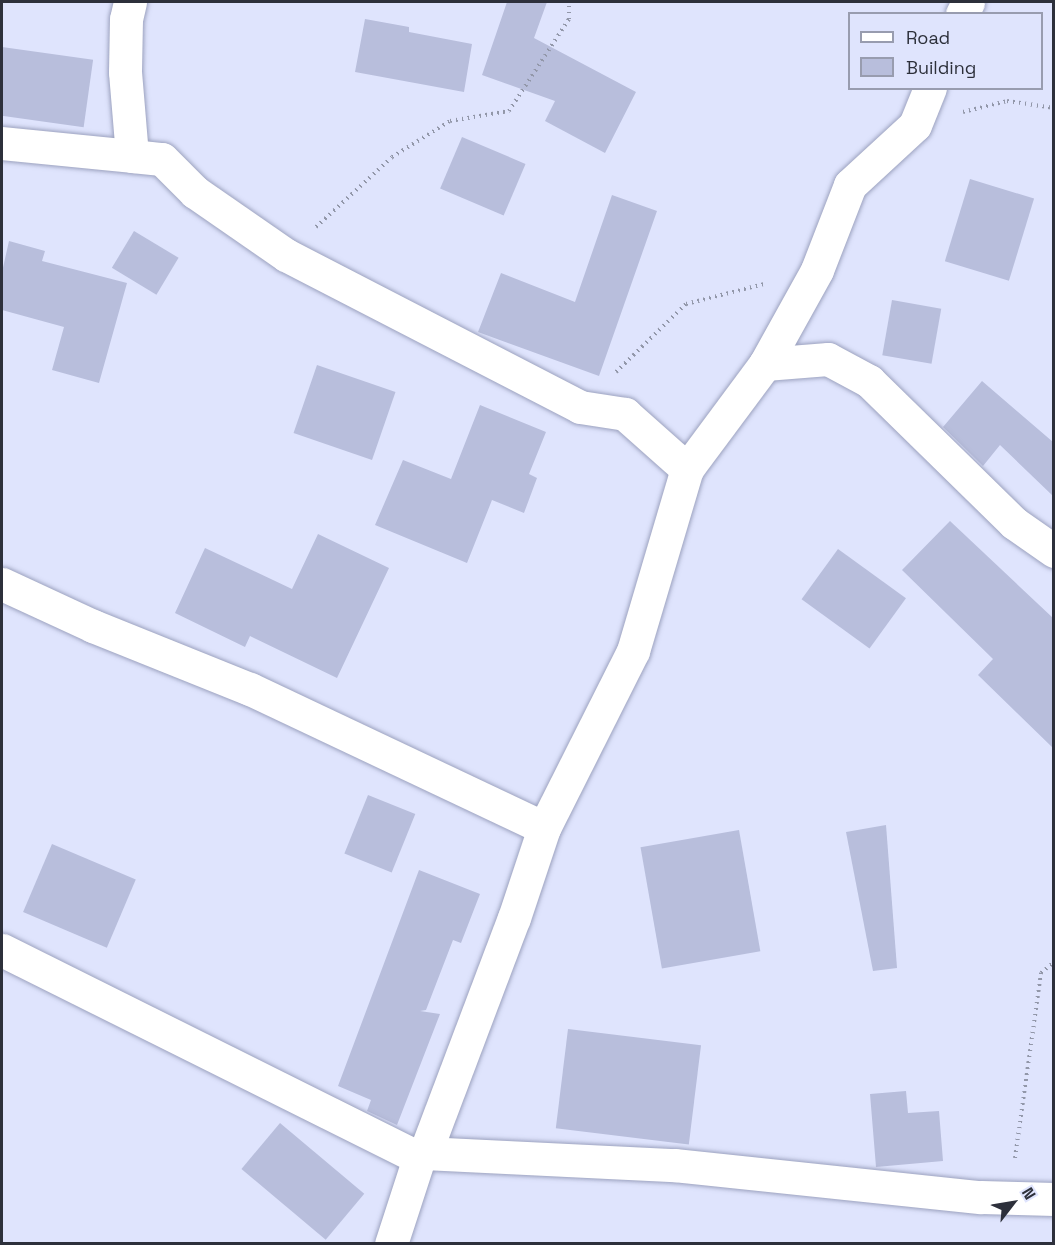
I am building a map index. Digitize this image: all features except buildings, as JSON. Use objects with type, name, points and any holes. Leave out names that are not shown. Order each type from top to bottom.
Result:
[{"type":"street","points":[[130,2],[126,20],[126,72],[132,156]]},
{"type":"street","points":[[391,1244],[422,1155],[514,918],[544,828],[633,651],[687,469],[765,364],[817,270],[850,184],[915,125],[929,90]]},
{"type":"street","points":[[2,143],[162,159],[195,192],[286,255],[580,407],[625,414],[687,469]]},
{"type":"street","points":[[765,364],[828,359],[869,381],[1014,523],[1053,551]]},
{"type":"street","points":[[2,584],[93,626],[250,689],[544,828]]},
{"type":"street","points":[[2,950],[422,1155],[674,1165],[1009,1198],[1053,1199]]},
{"type":"path","points":[[286,255],[392,157],[450,121],[509,111],[569,20],[569,2]]},
{"type":"path","points":[[915,125],[1007,101],[1053,108]]},
{"type":"path","points":[[580,407],[686,304],[817,270]]},
{"type":"path","points":[[1009,1198],[1041,973],[1053,962]]}]
